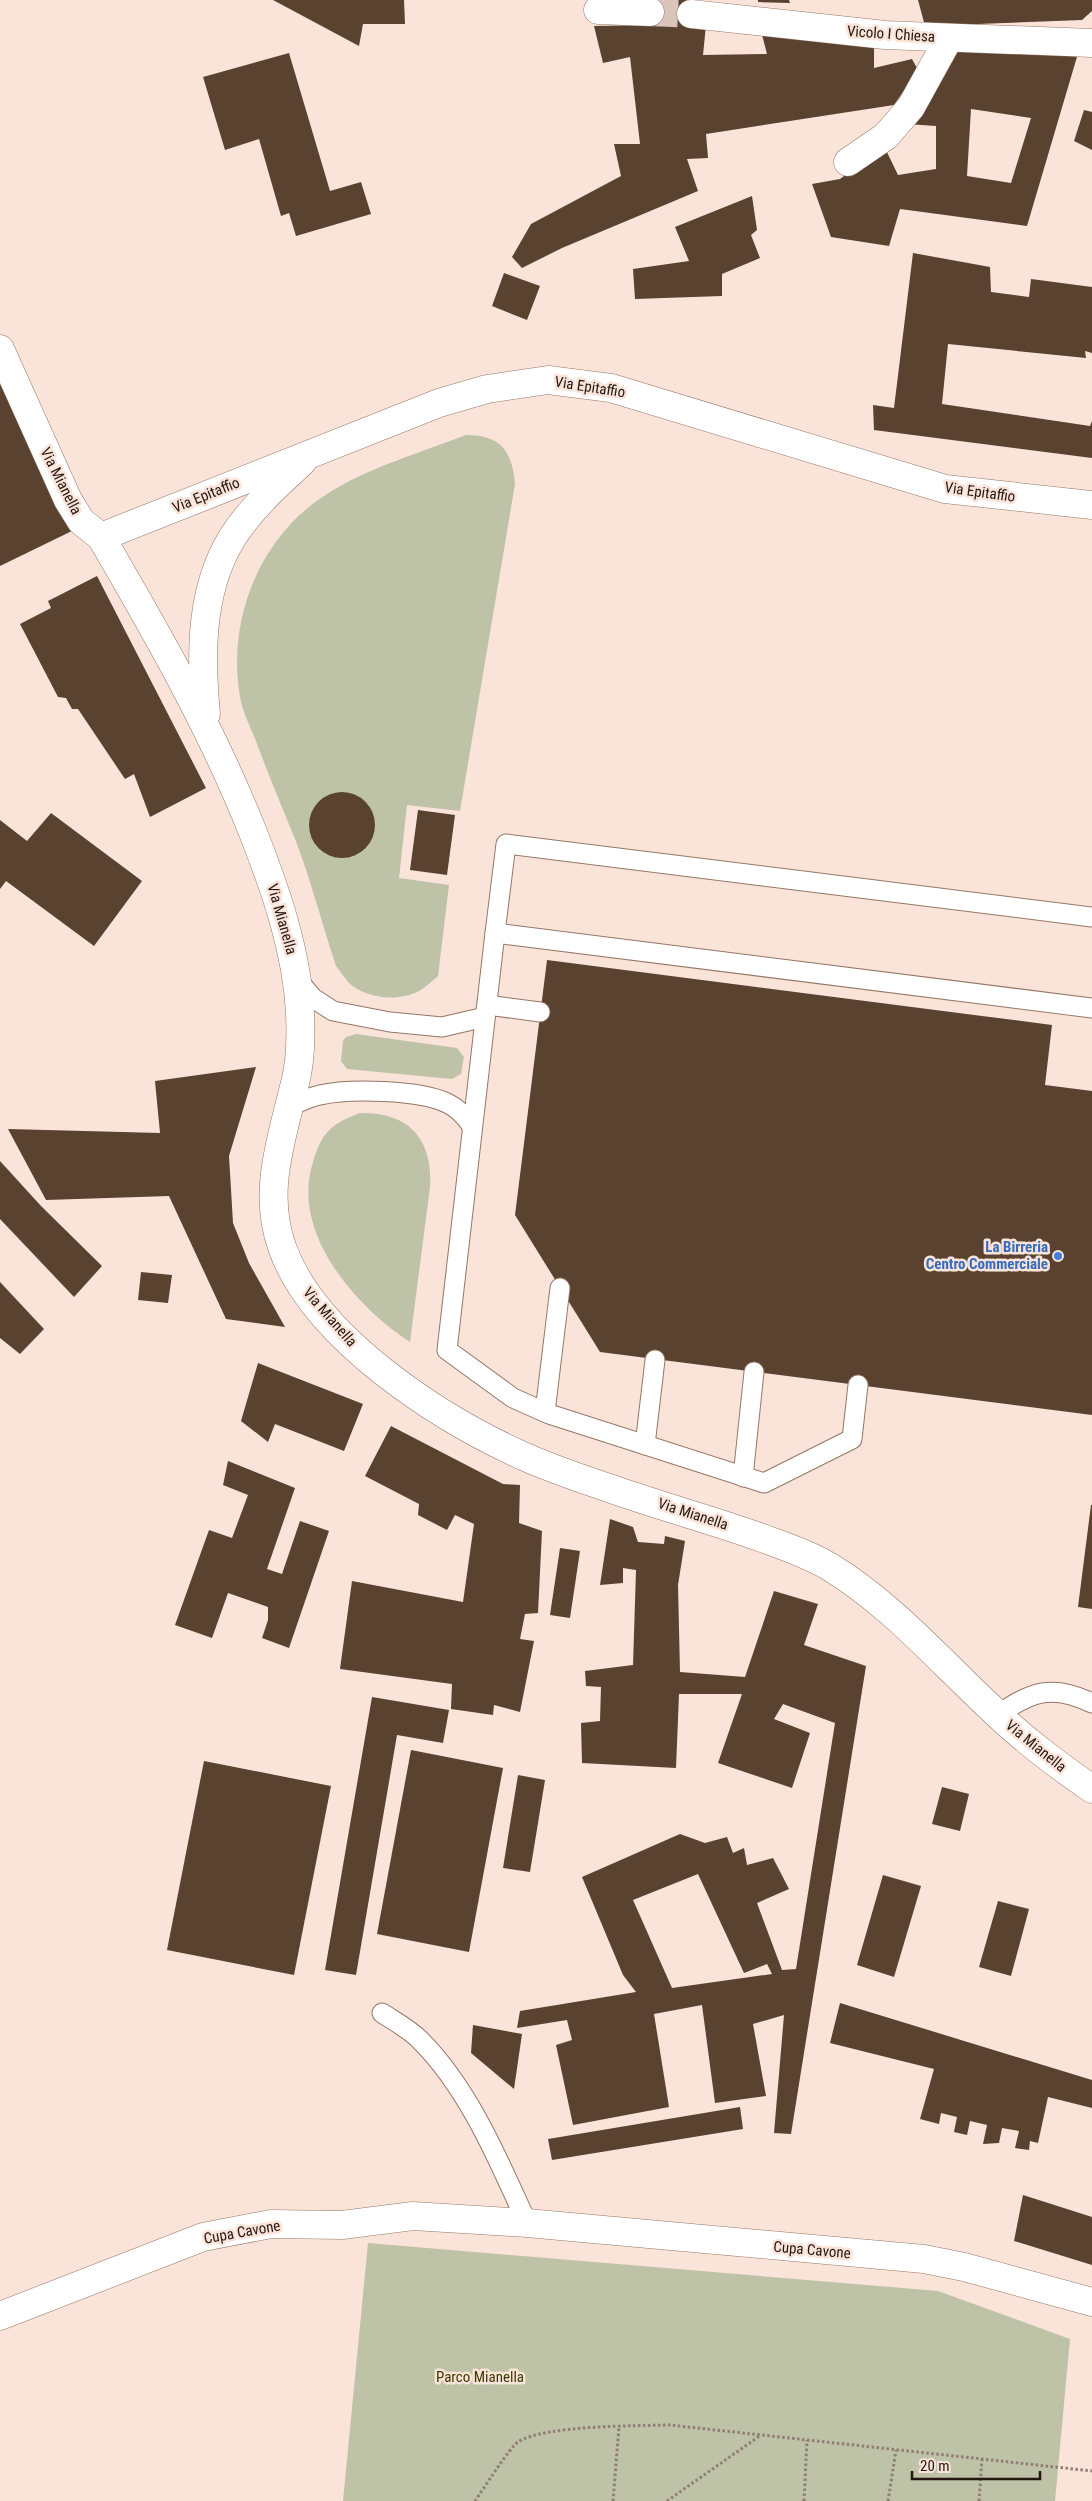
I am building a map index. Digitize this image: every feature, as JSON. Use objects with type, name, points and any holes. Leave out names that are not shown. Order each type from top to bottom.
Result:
[{"type":"street","points":[[598,10],[650,12]]},
{"type":"street","name":"Vicolo I Chiesa","points":[[691,14],[752,19],[885,36],[1092,43]]},
{"type":"street","points":[[848,162],[886,136],[911,107],[949,38]]},
{"type":"street","name":"Via Mianella","points":[[0,349],[68,500],[82,521],[102,537],[208,726],[266,865],[288,934],[297,979],[300,1048],[296,1082],[278,1150],[273,1183],[274,1216],[282,1246],[293,1273],[312,1302],[340,1334],[377,1366],[437,1408],[523,1456],[608,1488],[716,1521],[782,1545],[827,1565],[860,1587],[998,1715],[1051,1760],[1092,1789]]},
{"type":"street","name":"Via Epitaffio","points":[[102,537],[314,451],[439,403],[487,390],[548,380],[611,388],[945,488],[1092,505]]},
{"type":"street","points":[[208,726],[203,683],[203,644],[207,605],[219,566],[237,530],[259,502],[314,451]]},
{"type":"street","name":"Cupa Cavone","points":[[0,2316],[203,2237],[271,2224],[342,2225],[413,2216],[527,2223],[924,2259],[964,2267],[1092,2302]]},
{"type":"lane","points":[[858,1385],[852,1440],[764,1483],[545,1412],[513,1398],[447,1350],[506,844],[1092,917]]},
{"type":"lane","points":[[495,933],[1092,1008]]},
{"type":"lane","points":[[297,979],[313,998],[333,1011],[390,1022],[442,1027],[486,1011],[540,1012]]},
{"type":"lane","points":[[288,1107],[319,1095],[346,1091],[381,1092],[431,1098],[446,1103],[461,1112],[472,1126]]},
{"type":"lane","points":[[545,1412],[560,1288]]},
{"type":"lane","points":[[645,1445],[655,1360]]},
{"type":"lane","points":[[743,1477],[754,1372]]},
{"type":"lane","points":[[998,1715],[1022,1698],[1038,1694],[1059,1692],[1092,1703]]},
{"type":"lane","points":[[382,2013],[419,2039],[445,2070],[473,2112],[527,2223]]},
{"type":"path","points":[[475,2501],[517,2442],[552,2432],[619,2427],[670,2425],[1092,2471]]},
{"type":"path","points":[[613,2501],[619,2427]]},
{"type":"path","points":[[667,2501],[762,2435]]},
{"type":"path","points":[[804,2501],[807,2440]]},
{"type":"path","points":[[888,2501],[896,2450]]},
{"type":"path","points":[[979,2501],[982,2459]]},
{"type":"green space","points":[[466,435],[488,438],[502,447],[511,462],[515,484],[460,811],[407,805],[399,878],[449,885],[438,976],[422,989],[411,994],[402,997],[382,997],[355,988],[336,966],[301,855],[242,707],[237,672],[238,643],[243,613],[252,585],[265,558],[282,534],[303,512],[343,484],[395,461]]},
{"type":"green space","points":[[356,1034],[457,1048],[464,1057],[461,1074],[452,1079],[347,1069],[341,1061],[343,1041],[346,1037]]},
{"type":"green space","points":[[360,1113],[392,1117],[404,1123],[422,1142],[427,1155],[430,1170],[430,1187],[410,1342],[369,1309],[350,1288],[333,1265],[319,1240],[311,1215],[308,1188],[313,1162],[320,1143],[335,1125]]},
{"type":"green space","name":"Parco Mianella","points":[[368,2243],[938,2291],[1070,2339],[1055,2501],[343,2501]]},
{"type":"building","points":[[273,0],[404,0],[405,24],[363,24],[359,46]]},
{"type":"building","points":[[650,0],[692,0],[691,25],[706,25],[703,55],[767,54],[761,31],[874,42],[874,68],[912,59],[918,70],[894,105],[706,134],[708,158],[687,159],[698,191],[562,248],[522,268],[512,257],[531,224],[621,176],[614,144],[640,144],[630,57],[603,63],[594,26],[650,25]]},
{"type":"building","points":[[758,0],[789,0],[790,3],[758,2]]},
{"type":"building","points":[[918,0],[1092,0],[1092,11],[1082,20],[925,26]]},
{"type":"building","points":[[957,47],[1079,50],[1027,226],[900,209],[889,246],[831,237],[812,184],[840,179],[884,146],[898,175],[936,169],[936,126],[907,124]],"holes":[[[971,109],[1031,118],[1011,183],[967,176]]]},
{"type":"building","points":[[289,53],[330,191],[361,182],[371,214],[296,236],[289,213],[281,216],[259,139],[225,150],[203,77]]},
{"type":"building","points":[[1084,110],[1092,112],[1092,150],[1074,141]]},
{"type":"building","points":[[752,196],[757,230],[751,235],[760,258],[722,274],[722,296],[635,299],[633,269],[689,261],[675,227]]},
{"type":"building","points":[[913,253],[990,267],[991,292],[1029,297],[1031,279],[1092,287],[1092,353],[1085,351],[1086,358],[948,344],[942,404],[1090,426],[1092,421],[1092,458],[874,430],[873,405],[894,408]]},
{"type":"building","points":[[504,273],[540,286],[527,320],[492,306]]},
{"type":"building","points":[[0,379],[74,530],[0,566]]},
{"type":"building","points":[[97,576],[206,788],[150,817],[134,774],[125,779],[78,709],[72,709],[66,698],[58,697],[20,624],[51,608],[48,601]]},
{"type":"building","points":[[335,792],[349,792],[361,797],[370,806],[375,818],[373,838],[366,849],[349,858],[335,858],[323,853],[314,844],[309,832],[309,818],[314,806],[323,797]]},
{"type":"building","points":[[418,810],[455,815],[447,875],[410,870]]},
{"type":"building","points":[[51,813],[142,881],[94,946],[6,881],[0,889],[0,820],[27,841]]},
{"type":"building","points":[[547,960],[1052,1025],[1045,1085],[1092,1091],[1092,1415],[600,1352],[515,1215]]},
{"type":"building","points":[[256,1067],[229,1156],[233,1223],[249,1263],[285,1327],[226,1319],[169,1196],[46,1200],[8,1129],[160,1133],[155,1081]]},
{"type":"building","points":[[0,1161],[41,1206],[102,1266],[74,1297],[0,1219]]},
{"type":"building","points":[[141,1272],[172,1275],[168,1303],[138,1300]]},
{"type":"building","points":[[0,1282],[44,1329],[20,1354],[0,1338]]},
{"type":"building","points":[[258,1363],[363,1404],[344,1451],[275,1424],[268,1442],[241,1421]]},
{"type":"building","points":[[391,1426],[503,1484],[520,1485],[519,1523],[542,1531],[538,1613],[525,1614],[520,1639],[534,1641],[520,1712],[494,1705],[493,1715],[451,1709],[452,1684],[340,1669],[352,1581],[463,1602],[474,1524],[455,1515],[447,1530],[418,1515],[419,1504],[365,1476]]},
{"type":"building","points":[[228,1461],[295,1488],[267,1569],[282,1574],[300,1521],[329,1531],[289,1648],[262,1638],[268,1620],[268,1607],[228,1593],[212,1638],[175,1625],[209,1530],[232,1538],[248,1495],[223,1485]]},
{"type":"building","points":[[1092,1505],[1092,1609],[1078,1607]]},
{"type":"building","points":[[610,1519],[633,1527],[638,1542],[664,1544],[665,1536],[685,1541],[678,1585],[680,1672],[745,1677],[774,1591],[818,1604],[804,1645],[866,1666],[791,2134],[774,2133],[784,2015],[753,2024],[766,2096],[715,2103],[702,2005],[654,2014],[669,2107],[573,2125],[556,2045],[572,2040],[567,2020],[517,2028],[520,2011],[636,1992],[623,1975],[582,1877],[680,1834],[705,1843],[727,1837],[733,1853],[744,1848],[747,1865],[773,1858],[789,1889],[757,1903],[782,1970],[796,1969],[835,1723],[783,1704],[774,1719],[810,1733],[792,1788],[718,1763],[742,1694],[679,1694],[676,1768],[582,1763],[581,1723],[600,1721],[601,1687],[586,1686],[585,1671],[633,1665],[636,1570],[623,1568],[623,1583],[600,1585]],"holes":[[[698,1874],[744,1973],[767,1964],[772,1974],[672,1988],[633,1900]]]},
{"type":"building","points":[[560,1548],[580,1551],[570,1618],[550,1615]]},
{"type":"building","points":[[372,1697],[449,1710],[443,1743],[397,1735],[356,1975],[325,1970]]},
{"type":"building","points":[[411,1750],[503,1768],[469,1952],[377,1934]]},
{"type":"building","points":[[204,1761],[331,1786],[294,1975],[167,1950]]},
{"type":"building","points":[[518,1775],[545,1780],[530,1872],[503,1868]]},
{"type":"building","points":[[942,1787],[969,1794],[960,1831],[932,1824]]},
{"type":"building","points":[[883,1875],[921,1886],[894,1977],[857,1965]]},
{"type":"building","points":[[998,1901],[1029,1909],[1011,1976],[979,1967]]},
{"type":"building","points":[[840,2003],[1092,2080],[1092,2108],[1048,2097],[1038,2143],[1030,2141],[1029,2150],[1015,2148],[1019,2131],[1002,2128],[999,2143],[983,2144],[987,2125],[970,2121],[967,2135],[954,2132],[957,2117],[941,2113],[939,2124],[920,2119],[934,2069],[830,2043]]},
{"type":"building","points":[[473,2025],[522,2034],[514,2089],[471,2053]]},
{"type":"building","points":[[740,2107],[743,2129],[552,2160],[548,2139]]},
{"type":"building","points":[[1023,2195],[1092,2217],[1092,2265],[1014,2241]]},
{"type":"tunnel","points":[[650,12],[691,14]]},
{"type":"place","name":"La Birreria Centro Commerciale","points":[[1058,1256]]}]
